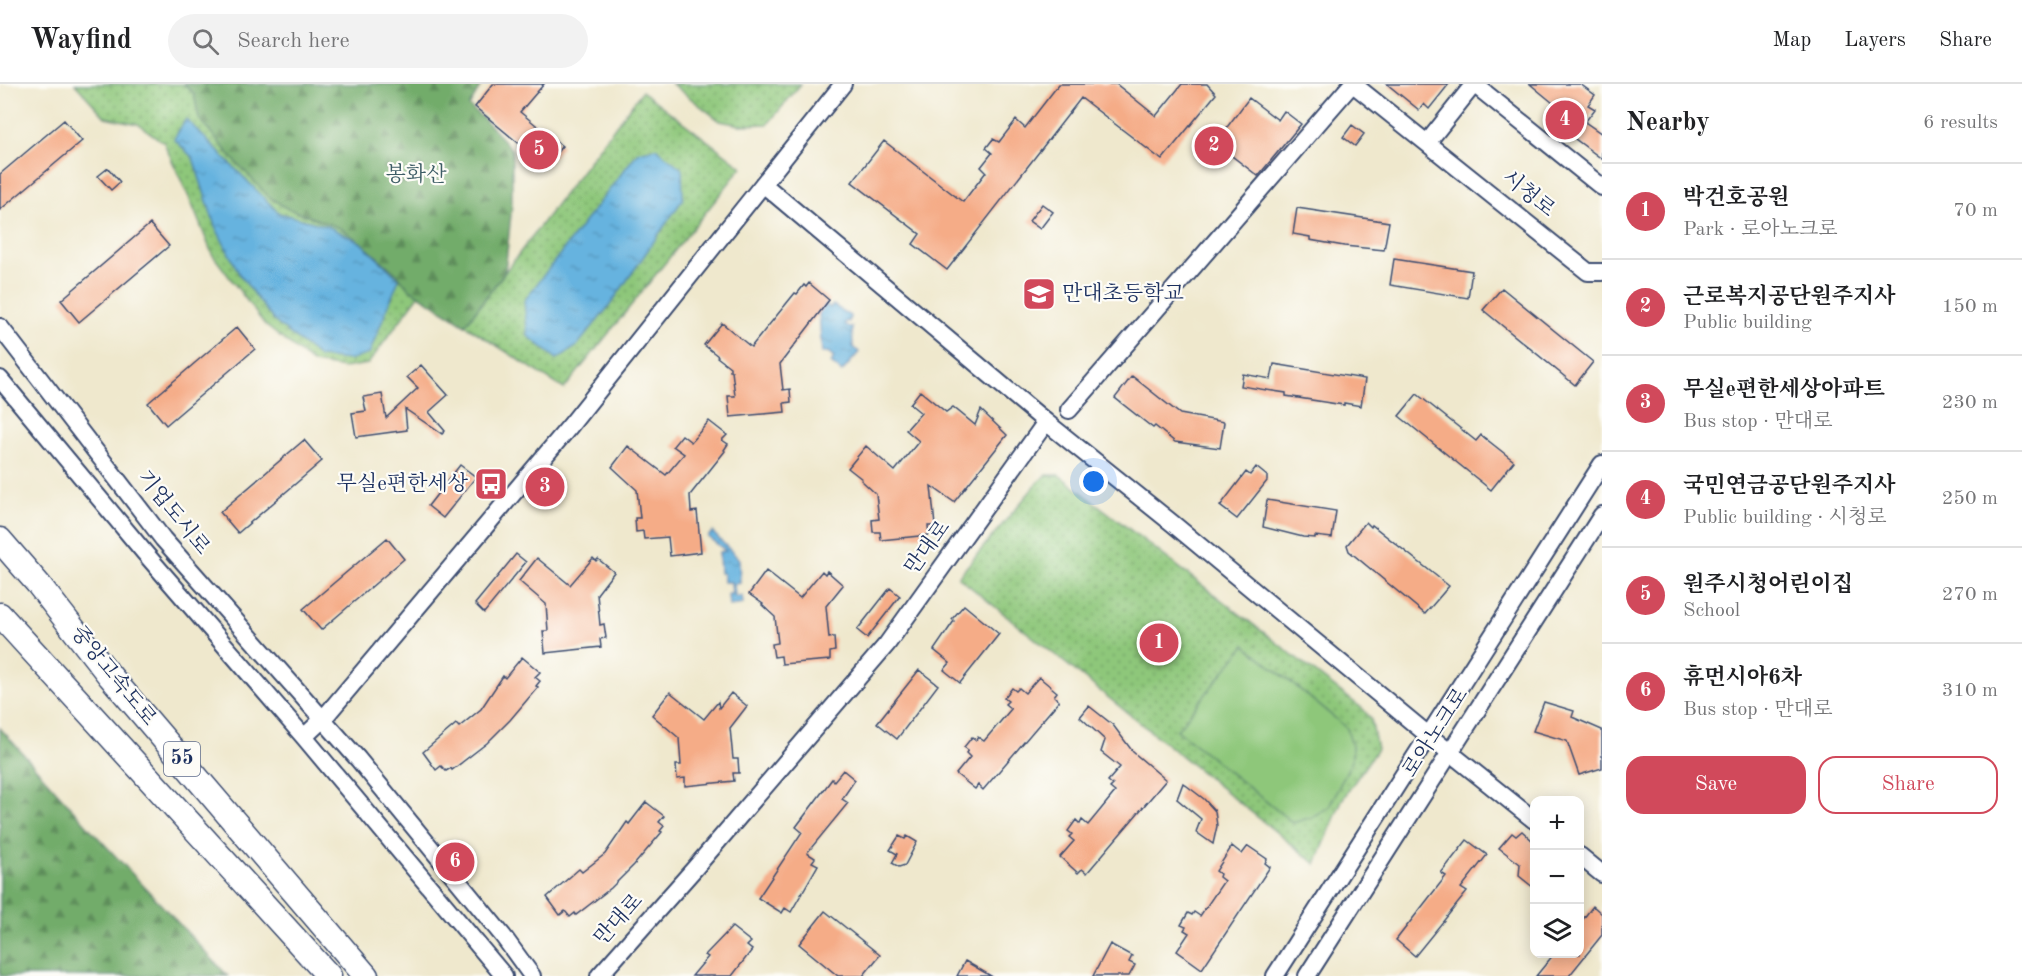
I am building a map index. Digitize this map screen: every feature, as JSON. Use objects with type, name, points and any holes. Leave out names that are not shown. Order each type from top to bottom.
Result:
[{"type":"highway","name":"중앙고속도로","points":[[0,540],[39,585],[110,676],[366,976]]},
{"type":"highway","name":"중앙고속도로","points":[[0,615],[329,976]]},
{"type":"street","points":[[304,736],[323,719],[570,426],[843,84]]},
{"type":"street","points":[[1069,410],[1353,84]]},
{"type":"street","name":"시청로","points":[[1353,84],[1595,272]]},
{"type":"street","points":[[1427,143],[1474,84],[1602,187]]},
{"type":"street","points":[[763,184],[1046,422]]},
{"type":"street","name":"기업도시로","points":[[0,327],[163,539],[323,719]]},
{"type":"street","points":[[0,379],[304,736],[504,976]]},
{"type":"street","name":"로아노크로","points":[[1046,422],[1428,735]]},
{"type":"street","name":"만대로","points":[[599,976],[887,644],[1046,422]]},
{"type":"street","name":"로아노크로","points":[[1275,976],[1602,464]]},
{"type":"street","name":"로아노크로","points":[[1307,976],[1602,515]]},
{"type":"street","points":[[323,719],[358,759],[532,976]]},
{"type":"street","points":[[1428,735],[1530,817]]},
{"type":"street","points":[[1584,859],[1602,874]]},
{"type":"green space","points":[[75,84],[191,84],[425,287],[368,364],[344,368],[313,363],[265,325],[212,254],[164,143],[138,124],[105,117]]},
{"type":"green space","name":"봉화산","points":[[184,84],[482,84],[469,106],[512,150],[512,205],[505,272],[465,325],[408,288],[398,275],[340,228],[286,208],[269,197],[199,119],[194,94]]},
{"type":"green space","points":[[672,84],[801,84],[768,124],[740,125],[720,121]]},
{"type":"green space","points":[[642,91],[742,167],[564,389],[465,325]]},
{"type":"green space","points":[[1047,475],[1059,475],[1363,709],[1371,719],[1377,749],[1342,800],[1316,864],[958,577],[1039,481]]},
{"type":"green space","points":[[1245,645],[1347,728],[1352,746],[1352,760],[1329,807],[1312,817],[1293,823],[1177,730]]},
{"type":"green space","points":[[0,728],[94,833],[228,976],[0,976]]},
{"type":"water","points":[[186,119],[279,213],[327,226],[360,242],[399,279],[369,354],[350,360],[319,357],[274,321],[240,275],[215,226],[193,158],[174,139]]},
{"type":"water","points":[[656,148],[682,169],[683,199],[610,305],[576,347],[557,359],[528,336],[524,301],[638,152]]},
{"type":"water","points":[[818,299],[830,308],[833,305],[850,316],[849,322],[844,324],[852,327],[853,347],[859,352],[842,372],[831,363],[834,357],[828,352],[822,353]]},
{"type":"water","points":[[712,532],[739,559],[740,583],[734,584],[735,597],[742,596],[743,604],[729,606],[728,594],[732,594],[731,582],[724,582],[723,573],[720,573],[719,552],[726,551],[708,537]]},
{"type":"building","points":[[493,84],[544,84],[520,112],[562,146],[546,166],[475,107]]},
{"type":"building","points":[[1059,84],[1116,84],[1156,116],[1182,84],[1207,84],[1216,94],[1162,160],[1081,98],[947,270],[913,244],[920,234],[852,182],[884,141],[963,202],[986,172],[981,167],[992,153],[986,148],[993,139],[999,142],[1016,120],[1025,128]]},
{"type":"building","points":[[1387,84],[1449,84],[1429,109],[1424,104],[1419,110]]},
{"type":"building","points":[[1530,84],[1580,84],[1595,95],[1588,105],[1595,109],[1585,122],[1602,134],[1602,159],[1555,124],[1564,112]]},
{"type":"building","points":[[1249,98],[1278,120],[1284,111],[1301,124],[1258,176],[1215,143]]},
{"type":"building","points":[[64,120],[82,141],[0,210],[0,174]]},
{"type":"building","points":[[1352,125],[1364,134],[1355,146],[1343,137]]},
{"type":"building","points":[[108,168],[120,182],[111,190],[98,176]]},
{"type":"building","points":[[1042,204],[1053,212],[1040,229],[1029,221]]},
{"type":"building","points":[[1297,208],[1389,222],[1384,250],[1344,246],[1310,240],[1310,237],[1293,234]]},
{"type":"building","points":[[150,224],[169,246],[79,322],[61,300]]},
{"type":"building","points":[[1394,259],[1472,271],[1468,298],[1390,285]]},
{"type":"building","points":[[809,283],[829,300],[780,364],[783,390],[790,389],[791,402],[784,403],[785,412],[730,417],[728,396],[735,396],[732,371],[704,345],[722,323],[751,347],[795,293],[797,294],[804,285],[806,287]]},
{"type":"building","points":[[1502,288],[1593,362],[1575,385],[1483,310]]},
{"type":"building","points":[[237,327],[255,349],[166,425],[148,403]]},
{"type":"building","points":[[1274,364],[1365,379],[1361,406],[1286,396],[1286,393],[1241,386],[1243,374],[1271,379]]},
{"type":"building","points":[[421,365],[448,395],[429,412],[445,431],[442,434],[405,409],[407,430],[356,437],[352,413],[366,411],[363,397],[382,394],[386,418],[418,388],[407,377]]},
{"type":"building","points":[[1132,376],[1180,414],[1224,422],[1220,448],[1175,442],[1115,398]]},
{"type":"building","points":[[920,391],[946,412],[953,407],[975,425],[981,410],[1007,435],[954,502],[931,486],[935,526],[928,526],[929,535],[881,540],[880,532],[873,532],[872,520],[879,519],[876,494],[848,468],[866,446],[895,471],[919,441],[906,430],[921,413],[910,404]]},
{"type":"building","points":[[1417,394],[1476,441],[1481,435],[1514,461],[1491,490],[1399,416]]},
{"type":"building","points":[[709,421],[727,435],[722,440],[728,444],[690,495],[691,512],[697,511],[701,552],[670,556],[668,537],[644,539],[643,531],[636,532],[635,518],[640,518],[637,490],[612,467],[628,446],[666,475],[684,454],[673,446],[682,435],[691,442]]},
{"type":"building","points":[[304,440],[322,461],[238,533],[220,512]]},
{"type":"building","points":[[460,465],[476,477],[443,518],[428,506]]},
{"type":"building","points":[[1256,467],[1267,476],[1267,481],[1237,519],[1220,506],[1246,472],[1250,475]]},
{"type":"building","points":[[1267,500],[1336,511],[1332,538],[1303,537],[1263,527]]},
{"type":"building","points":[[1366,522],[1449,586],[1425,614],[1349,551],[1347,545]]},
{"type":"building","points":[[387,538],[404,559],[321,630],[303,609]]},
{"type":"building","points":[[516,554],[526,562],[484,613],[475,604]]},
{"type":"building","points":[[537,558],[570,585],[593,558],[596,561],[598,559],[614,572],[597,594],[600,625],[604,624],[606,638],[600,639],[601,647],[545,653],[543,631],[548,631],[546,604],[519,581]]},
{"type":"building","points":[[766,571],[800,598],[822,571],[825,574],[827,571],[843,585],[826,606],[829,638],[834,637],[835,651],[830,652],[830,660],[782,664],[781,656],[774,657],[772,644],[778,643],[775,617],[749,594]]},
{"type":"building","points":[[890,588],[900,596],[867,638],[857,630]]},
{"type":"building","points":[[964,605],[999,634],[960,683],[944,670],[950,663],[934,650],[954,621],[952,619]]},
{"type":"building","points":[[522,657],[540,672],[535,677],[540,681],[536,686],[538,687],[487,743],[452,770],[451,768],[446,771],[441,766],[436,770],[423,752],[456,724],[459,727],[481,709],[503,676],[505,678]]},
{"type":"building","points":[[919,670],[938,685],[897,739],[877,723]]},
{"type":"building","points":[[1039,677],[1057,692],[1054,696],[1059,701],[983,790],[978,785],[975,789],[956,774],[970,757],[966,753],[968,750],[964,747],[972,737],[976,740],[978,737],[984,741],[1011,709],[1005,704],[1008,701],[1004,698],[1012,688],[1016,691],[1019,688],[1025,693]]},
{"type":"building","points":[[670,692],[704,719],[718,702],[719,708],[731,693],[747,706],[730,728],[733,759],[738,759],[739,773],[733,773],[734,781],[685,786],[685,778],[677,779],[676,765],[681,765],[679,738],[652,715]]},
{"type":"building","points":[[1544,702],[1574,711],[1572,717],[1602,730],[1602,768],[1579,775],[1567,741],[1533,731]]},
{"type":"building","points":[[1089,706],[1113,725],[1133,752],[1166,780],[1087,873],[1082,869],[1078,873],[1060,857],[1074,841],[1069,837],[1072,834],[1068,831],[1076,820],[1080,824],[1082,820],[1088,825],[1115,792],[1110,788],[1113,785],[1108,781],[1120,767],[1101,752],[1105,740],[1080,717]]},
{"type":"building","points":[[843,770],[855,780],[842,799],[848,803],[807,853],[815,858],[812,862],[818,865],[791,912],[785,908],[782,913],[758,898],[802,832],[796,827],[832,779],[834,781]]},
{"type":"building","points":[[1183,783],[1215,811],[1217,826],[1213,844],[1196,832],[1201,819],[1177,799]]},
{"type":"building","points":[[646,802],[664,816],[659,822],[664,826],[660,831],[662,832],[611,888],[576,915],[575,913],[570,917],[565,911],[560,915],[547,897],[579,869],[582,872],[605,854],[627,822],[629,824]]},
{"type":"building","points":[[1522,831],[1530,838],[1530,885],[1519,876],[1520,864],[1499,848],[1512,833],[1516,836]]},
{"type":"building","points":[[899,836],[905,839],[907,836],[917,842],[905,865],[899,867],[892,863],[897,854],[890,850]]},
{"type":"building","points":[[1467,840],[1487,855],[1461,888],[1467,892],[1415,956],[1396,940],[1446,876],[1441,873]]},
{"type":"building","points":[[1232,846],[1242,854],[1248,846],[1267,859],[1265,863],[1270,867],[1202,969],[1177,951],[1189,933],[1184,930],[1186,927],[1181,925],[1188,913],[1192,915],[1194,912],[1200,916],[1224,881],[1216,871]]},
{"type":"building","points":[[1593,906],[1602,914],[1602,935],[1584,957],[1584,918]]},
{"type":"building","points":[[825,911],[880,955],[863,976],[838,976],[799,944]]},
{"type":"building","points":[[732,927],[751,942],[747,946],[752,950],[732,976],[692,976],[708,957],[705,955]]},
{"type":"building","points":[[1110,944],[1132,956],[1129,962],[1135,965],[1129,976],[1093,976]]},
{"type":"building","points":[[1551,958],[1583,958],[1569,976],[1536,976]]},
{"type":"building","points":[[965,961],[991,976],[957,976]]},
{"type":"place","name":"국민연금공단원주지사","points":[[1565,120]]},
{"type":"place","name":"근로복지공단원주지사","points":[[1214,146]]},
{"type":"place","name":"원주시청어린이집","points":[[539,150]]},
{"type":"place","name":"만대초등학교","points":[[1039,294]]},
{"type":"place","name":"무실e편한세상","points":[[491,484]]},
{"type":"place","name":"무실e편한세상아파트","points":[[545,487]]},
{"type":"place","name":"박건호공원","points":[[1159,643]]},
{"type":"place","name":"휴먼시아6차","points":[[455,862]]}]
